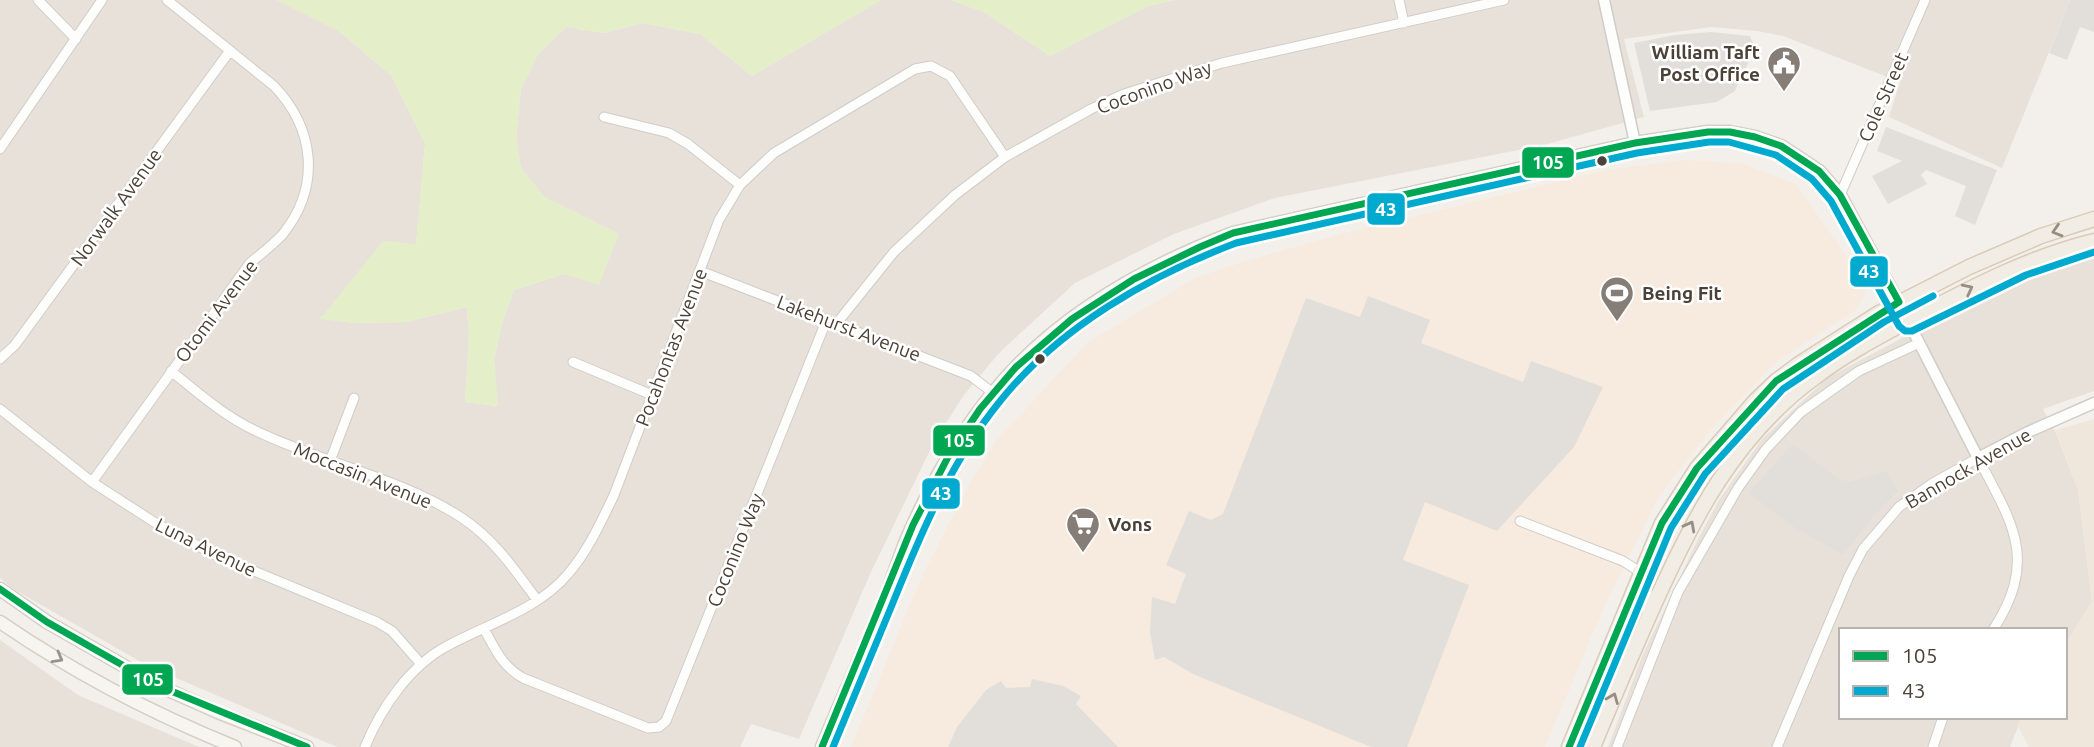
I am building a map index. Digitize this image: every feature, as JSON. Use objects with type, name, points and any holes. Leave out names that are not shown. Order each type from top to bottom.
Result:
[{"type":"main road","points":[[822,747],[913,525],[955,446],[993,393],[1028,356],[1070,321],[1126,283],[1188,250],[1233,233],[1635,143],[1708,132],[1730,132],[1781,146],[1819,172],[1840,195],[1908,321]]},
{"type":"main road","points":[[1569,747],[1662,523],[1687,482],[1755,401],[1799,364],[1899,302],[2041,236],[2094,219]]},
{"type":"main road","points":[[1593,747],[1686,533],[1729,463],[1772,415],[1812,379],[1843,357],[1908,321],[1977,285],[2057,250],[2094,241]]},
{"type":"main road","points":[[1640,572],[1646,587],[1650,614]]},
{"type":"main road","points":[[0,589],[47,622],[159,686],[307,747]]},
{"type":"main road","points":[[0,622],[33,645],[147,709],[235,747]]},
{"type":"street","points":[[38,0],[76,39]]},
{"type":"street","points":[[0,149],[102,0]]},
{"type":"street","name":"Otomi Avenue","points":[[92,482],[250,263],[283,234],[302,200],[308,174],[309,151],[299,119],[287,100],[274,86],[167,0]]},
{"type":"street","points":[[1399,0],[1404,23]]},
{"type":"street","name":"Coconino Way","points":[[837,323],[894,252],[955,195],[1005,158],[1091,109],[1124,94],[1222,63],[1504,0]]},
{"type":"street","points":[[1604,0],[1635,143]]},
{"type":"street","name":"Cole Street","points":[[1840,195],[1925,0]]},
{"type":"street","name":"Norwalk Avenue","points":[[0,359],[15,345],[229,52]]},
{"type":"street","name":"Pocahontas Avenue","points":[[365,747],[376,720],[421,664],[446,646],[537,600],[568,575],[594,537],[614,495],[719,219],[740,185],[774,153],[915,69],[930,66],[950,76],[1005,158]]},
{"type":"street","points":[[604,117],[669,133],[688,144],[740,185]]},
{"type":"street","name":"Lakehurst Avenue","points":[[700,271],[971,376],[993,393]]},
{"type":"street","name":"Coconino Way","points":[[484,629],[509,670],[523,678],[648,728],[659,727],[671,713],[827,319]]},
{"type":"street","points":[[1908,321],[1917,344],[2011,521],[2018,548],[2018,568],[2003,615],[1994,628]]},
{"type":"street","points":[[1617,747],[1678,592],[1738,488],[1766,449],[1801,412],[1859,371],[1917,344]]},
{"type":"street","points":[[573,362],[652,395]]},
{"type":"street","name":"Moccasin Avenue","points":[[171,371],[221,411],[253,430],[426,498],[463,518],[500,550],[537,600]]},
{"type":"street","points":[[330,461],[354,398]]},
{"type":"street","name":"Bannock Avenue","points":[[1777,747],[1849,576],[1863,549],[1899,507],[1933,483],[1978,458],[2028,432],[2094,404]]},
{"type":"street","name":"Luna Avenue","points":[[0,409],[92,482],[153,522],[213,554],[377,622],[392,631],[421,664]]},
{"type":"street","points":[[1520,521],[1623,561],[1640,572]]},
{"type":"street","points":[[1933,747],[1942,719]]},
{"type":"shaded area","points":[[0,0],[277,0],[339,31],[392,76],[425,144],[416,245],[320,318],[354,323],[406,322],[467,307],[469,335],[465,402],[497,406],[494,359],[503,320],[514,290],[564,274],[619,234],[544,197],[521,168],[516,137],[521,89],[538,54],[566,27],[604,33],[643,23],[700,34],[752,76],[881,0],[951,0],[984,12],[1050,56],[1148,6],[1175,0],[2070,0],[2002,168],[1889,117],[1900,82],[1783,36],[1711,27],[1624,39],[1644,117],[1544,145],[1275,198],[1174,234],[1075,283],[999,353],[964,395],[934,442],[871,572],[799,739],[751,724],[740,747],[337,747],[148,666],[15,590],[0,578]]},
{"type":"shaded area","points":[[2070,0],[2094,0],[2094,32],[2080,27],[2067,60],[2049,53]]},
{"type":"shaded area","points":[[1711,32],[1750,36],[1755,48],[1735,91],[1717,102],[1650,111],[1634,43],[1675,35]]},
{"type":"shaded area","points":[[1886,127],[1997,170],[1975,225],[1955,216],[1966,186],[1926,170],[1921,175],[1927,184],[1888,204],[1872,176],[1902,161],[1877,151]]},
{"type":"shaded area","points":[[1684,160],[1741,163],[1796,184],[1868,287],[1856,310],[1775,363],[1708,433],[1659,496],[1603,609],[1545,747],[851,747],[922,576],[971,481],[996,441],[1087,343],[1195,278],[1249,260],[1344,233],[1606,170]]},
{"type":"shaded area","points":[[2094,256],[2094,391],[2043,409],[2055,431],[2078,490],[2092,601],[2066,644],[2066,628],[1839,628],[1839,719],[2021,719],[2010,747],[1608,747],[1643,654],[1698,539],[1719,500],[1762,439],[1827,378],[1986,293]]},
{"type":"shaded area","points":[[1368,296],[1430,320],[1421,343],[1523,382],[1531,361],[1603,387],[1574,447],[1497,531],[1425,502],[1403,560],[1469,585],[1407,747],[1371,747],[1193,674],[1164,657],[1155,660],[1150,632],[1152,597],[1175,604],[1186,574],[1166,565],[1189,511],[1211,520],[1223,514],[1306,298],[1360,317]]},
{"type":"shaded area","points":[[2094,419],[2094,747],[2029,747],[2017,725],[2021,719],[2066,719],[2066,644],[2092,601],[2078,490],[2055,430]]},
{"type":"shaded area","points":[[1793,444],[1837,478],[1850,482],[1886,471],[1898,491],[1843,555],[1795,528],[1748,493]]},
{"type":"shaded area","points":[[0,640],[78,695],[199,747],[0,747]]},
{"type":"shaded area","points":[[1032,679],[1063,686],[1081,696],[1076,704],[1118,747],[948,747],[957,727],[986,690],[1001,681],[1006,688],[1030,687]]},
{"type":"green space","points":[[277,0],[881,0],[752,76],[700,34],[643,23],[604,33],[566,27],[538,54],[521,89],[516,137],[521,168],[544,197],[619,234],[599,285],[564,274],[514,290],[503,320],[494,359],[498,406],[465,402],[469,335],[467,307],[406,322],[354,323],[320,319],[383,241],[416,244],[425,144],[392,76],[339,31]]},
{"type":"green space","points":[[951,0],[1175,0],[1148,6],[1050,56],[984,12]]},
{"type":"transit line","name":"105","points":[[822,747],[913,525],[948,457],[980,409],[1016,367],[1072,319],[1134,279],[1233,233],[1635,143],[1708,132],[1730,132],[1755,137],[1781,146],[1819,171],[1840,195],[1899,302],[1776,381],[1697,468],[1662,523],[1569,747]]},
{"type":"transit line","name":"43","points":[[833,747],[914,551],[939,498],[967,448],[1001,400],[1050,349],[1108,306],[1171,271],[1236,243],[1637,153],[1709,142],[1729,142],[1776,155],[1812,179],[1831,201],[1899,326],[1905,331],[1912,331],[2026,275],[2094,252]]},
{"type":"transit line","name":"43","points":[[1580,747],[1671,528],[1705,474],[1783,389],[1884,322],[1933,296]]},
{"type":"transit line","name":"105","points":[[0,589],[47,622],[159,686],[307,747]]},
{"type":"place","name":"William Taft Post Office","points":[[1784,93]]},
{"type":"place","name":"Being Fit","points":[[1617,323]]},
{"type":"place","name":"Vons","points":[[1083,554]]}]
